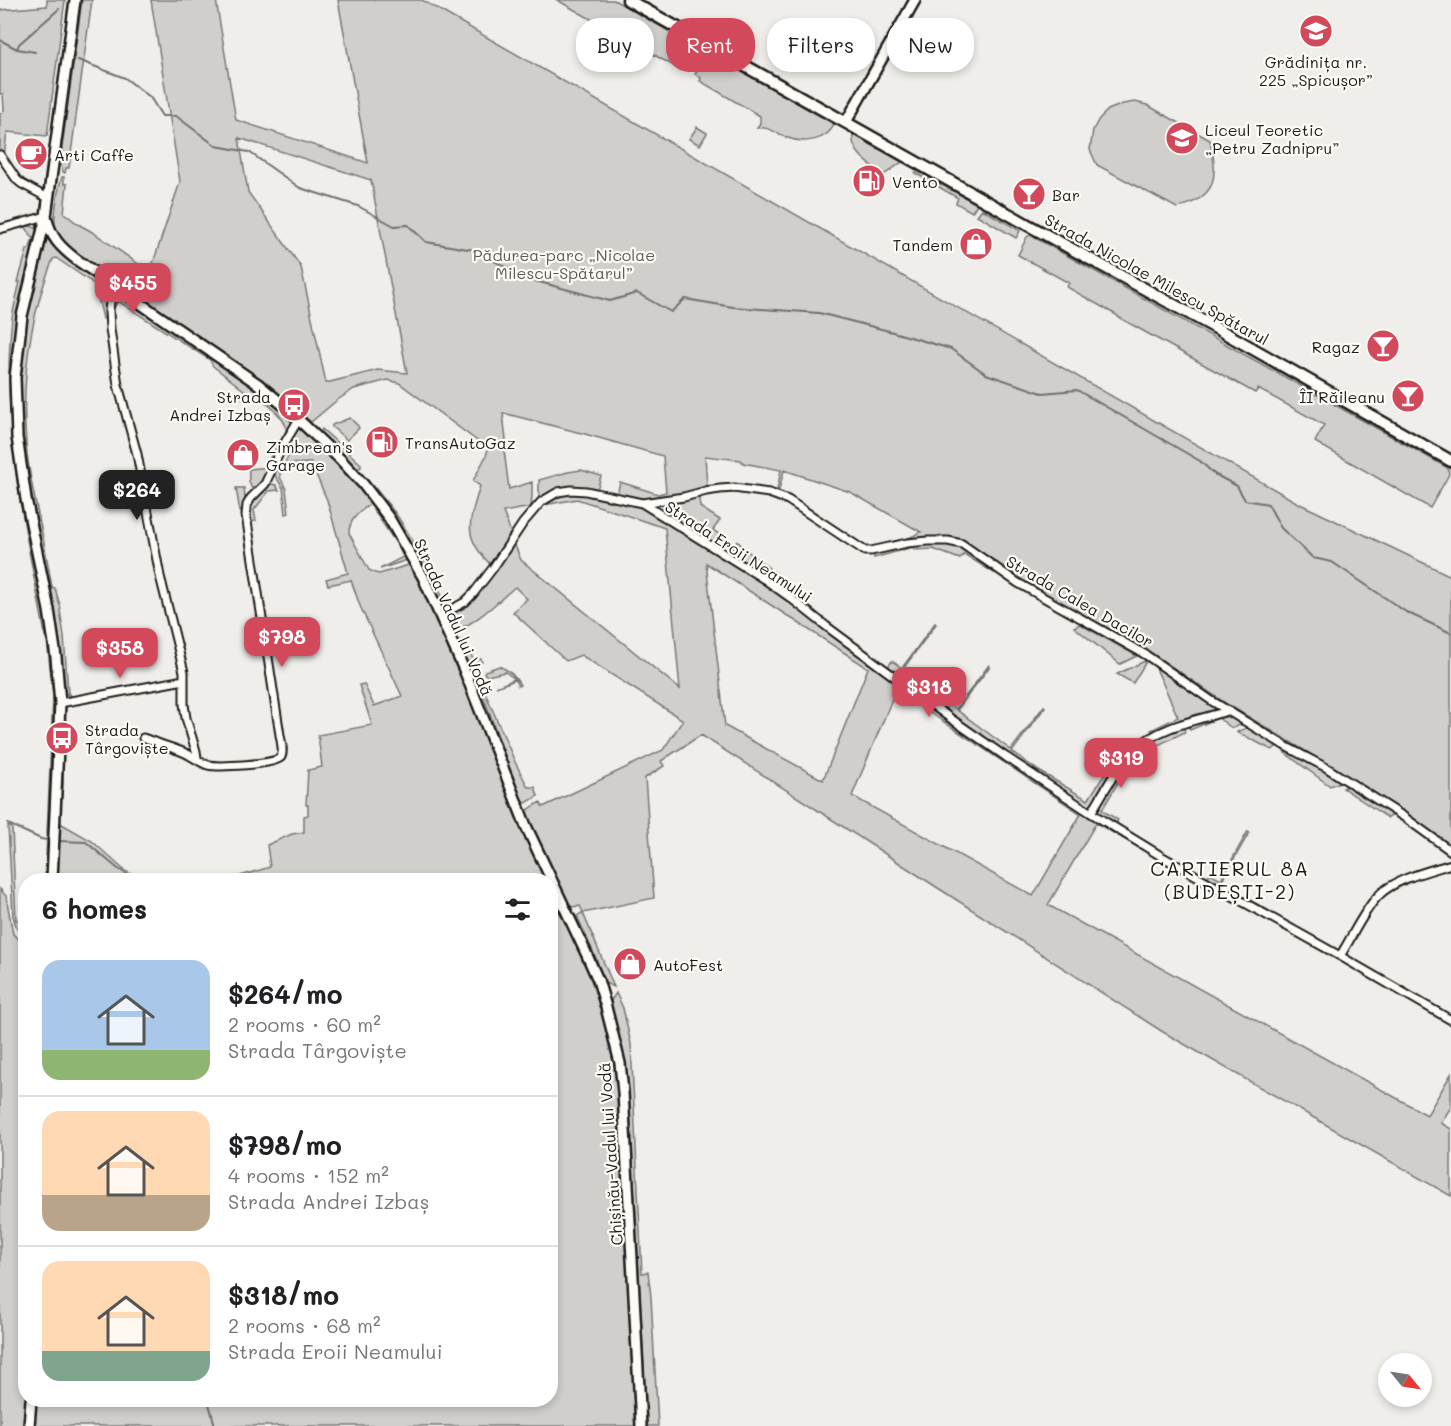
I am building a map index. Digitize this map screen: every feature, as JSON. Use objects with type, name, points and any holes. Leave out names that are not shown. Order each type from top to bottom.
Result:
[{"type":"main road","name":"Strada Vadul lui Vodă","points":[[52,873],[60,703],[50,619],[26,498],[17,437],[15,378],[22,316],[46,216],[75,0]]},
{"type":"main road","name":"Strada Nicolae Milescu Spătarul","points":[[628,0],[1451,461]]},
{"type":"main road","points":[[846,122],[915,0]]},
{"type":"main road","name":"Strada Vadul lui Vodă","points":[[46,216],[54,239],[63,249],[258,384],[299,419],[340,459],[379,504],[415,560],[441,615],[526,826]]},
{"type":"main road","name":"Chișinău-Vadul lui Vodă","points":[[526,826],[548,873]]},
{"type":"main road","name":"Chișinău-Vadul lui Vodă","points":[[558,893],[598,980],[620,1063],[640,1426]]},
{"type":"main road","points":[[30,1426],[31,1407]]},
{"type":"street","points":[[0,154],[17,180],[48,198]]},
{"type":"street","points":[[0,229],[46,216]]},
{"type":"street","points":[[112,284],[110,320],[118,385],[137,454],[160,576],[184,672],[184,704],[196,758]]},
{"type":"street","points":[[143,738],[196,758],[208,765],[223,766],[275,761],[280,758],[282,753],[246,515],[247,505],[265,484],[280,449],[299,419]]},
{"type":"street","name":"Strada Calea Dacilor","points":[[642,503],[734,488],[783,497],[865,551],[928,541],[962,544],[1018,584],[1146,655],[1228,711],[1335,773],[1404,817],[1451,851]]},
{"type":"street","name":"Strada Eroii Neamului","points":[[441,615],[465,602],[473,594],[541,502],[558,492],[586,491],[642,503],[764,579],[950,718],[1091,813],[1161,856],[1451,1020]]},
{"type":"street","points":[[60,703],[184,680]]},
{"type":"street","points":[[1091,813],[1121,765],[1141,744],[1166,730],[1228,711]]},
{"type":"street","points":[[1340,956],[1379,894],[1408,878],[1451,864]]},
{"type":"green space","points":[[47,0],[65,0],[47,136],[7,132],[4,158],[0,151],[0,113],[4,110],[3,94],[0,94],[0,10],[47,6]]},
{"type":"green space","points":[[82,0],[92,0],[69,168],[66,168],[65,173],[60,162]]},
{"type":"green space","name":"Pădurea-parc „Nicolae Milescu-Spătarul”","points":[[151,0],[216,0],[236,120],[368,163],[338,0],[422,0],[1298,503],[1451,576],[1451,847],[1407,815],[1227,704],[1147,650],[1001,569],[956,540],[878,546],[921,532],[850,492],[784,470],[779,490],[777,490],[781,470],[743,463],[741,460],[705,456],[707,486],[684,495],[641,500],[617,495],[620,482],[658,494],[666,492],[663,456],[503,413],[507,449],[504,450],[509,489],[532,482],[531,507],[503,512],[511,533],[490,564],[475,544],[470,527],[480,486],[473,481],[488,449],[399,383],[388,380],[354,389],[311,422],[261,381],[72,252],[56,234],[56,206],[60,182],[64,177],[64,184],[67,184],[64,213],[150,272],[180,182]],"holes":[[[239,138],[371,180],[407,373],[378,370],[326,383],[301,267],[248,192]]]},
{"type":"green space","points":[[557,0],[614,0],[646,18],[589,18]]},
{"type":"green space","points":[[654,23],[666,30],[666,62],[654,55]]},
{"type":"green space","points":[[696,72],[742,72],[834,124],[826,134],[808,141],[794,140],[769,129],[757,128],[760,116],[700,81],[701,78],[695,74]]},
{"type":"green space","points":[[1135,102],[1147,105],[1210,140],[1214,175],[1212,184],[1201,198],[1177,208],[1097,165],[1090,150],[1093,130],[1099,119],[1108,110]]},
{"type":"green space","points":[[697,127],[707,133],[700,145],[689,139]]},
{"type":"green space","points":[[853,134],[902,162],[882,174],[858,152]]},
{"type":"green space","points":[[917,171],[977,204],[972,212],[956,203],[958,198],[915,173]]},
{"type":"green space","points":[[982,209],[1019,230],[1016,238],[977,215]]},
{"type":"green space","points":[[25,226],[36,228],[38,231],[15,333],[11,390],[53,666],[55,698],[48,873],[45,873],[53,696],[47,640],[17,480],[9,399],[12,318],[20,282],[18,282],[27,250],[33,238]]},
{"type":"green space","points":[[1030,235],[1448,468],[1449,474],[1430,508],[1315,442],[1324,425],[1258,389],[1255,393],[1118,317],[1067,287],[1069,283],[1018,255]]},
{"type":"green space","points":[[46,237],[54,247],[104,284],[107,289],[108,317],[103,319],[94,284],[56,258],[53,259],[38,304],[26,372],[25,419],[28,464],[52,587],[55,588],[61,609],[68,693],[71,696],[61,689],[58,634],[25,474],[18,409],[19,358]]},
{"type":"green space","points":[[118,292],[258,389],[295,421],[271,459],[265,461],[279,445],[286,430],[286,426],[275,411],[256,395],[242,398],[240,393],[245,391],[213,366],[210,360],[118,301],[114,308],[114,300]]},
{"type":"green space","points":[[350,418],[359,428],[347,440],[332,425]]},
{"type":"green space","points":[[300,425],[341,464],[373,502],[354,519],[349,533],[369,570],[379,574],[412,564],[447,642],[542,873],[250,873],[270,867],[267,845],[292,834],[304,832],[304,816],[308,815],[308,805],[306,805],[308,770],[322,767],[318,735],[372,725],[359,685],[364,684],[374,706],[402,696],[360,606],[351,580],[328,585],[326,579],[348,573],[327,500],[311,463],[284,464],[296,443],[290,439]]},
{"type":"green space","points":[[322,429],[361,464],[361,467],[357,469],[321,433]]},
{"type":"green space","points":[[270,467],[258,488],[252,489],[249,469]]},
{"type":"green space","points":[[274,468],[280,471],[280,477],[286,489],[289,513],[286,514],[283,488],[274,474]]},
{"type":"green space","points":[[581,470],[601,476],[597,490],[568,487],[539,500],[539,480]]},
{"type":"green space","points":[[272,484],[276,485],[279,490],[269,491],[254,510],[256,521],[250,522],[250,508],[253,499],[262,489]]},
{"type":"green space","points":[[236,488],[244,488],[243,509],[240,512]]},
{"type":"green space","points":[[376,489],[396,514],[422,555],[447,606],[441,609],[417,555],[376,494]]},
{"type":"green space","points":[[573,492],[636,505],[649,511],[791,601],[813,621],[985,747],[1164,862],[1096,823],[1048,905],[1427,1115],[1451,1074],[1451,1107],[1441,1123],[1451,1129],[1451,1196],[1163,1032],[701,735],[661,761],[664,766],[645,778],[654,898],[583,913],[614,987],[605,983],[577,916],[583,912],[580,906],[570,907],[558,882],[558,873],[554,873],[525,812],[540,802],[543,807],[663,750],[683,720],[581,655],[566,661],[513,612],[527,599],[515,587],[485,613],[460,629],[451,632],[445,618],[468,603],[483,587],[514,543],[521,560],[680,689],[665,528],[577,499],[544,505]],"holes":[[[706,563],[868,668],[823,780],[725,726]],[[896,690],[1081,814],[1033,896],[852,796]]]},
{"type":"green space","points":[[699,497],[700,507],[720,520],[713,530],[728,540],[721,549],[651,505]]},
{"type":"green space","points":[[376,506],[410,559],[380,569],[403,557],[373,509]]},
{"type":"green space","points":[[737,541],[752,555],[746,564],[729,553]]},
{"type":"green space","points":[[925,543],[951,544],[961,547],[995,570],[994,573],[964,554],[960,559],[933,549],[914,550],[913,547],[874,558],[874,553]]},
{"type":"green space","points":[[756,558],[769,568],[764,576],[750,566]]},
{"type":"green space","points":[[773,571],[788,583],[783,589],[768,579]]},
{"type":"green space","points":[[935,623],[903,669],[956,709],[989,665],[957,710],[1011,750],[1044,706],[1012,752],[1088,800],[1112,763],[1116,767],[1089,808],[989,743],[887,668],[892,661],[902,668]]},
{"type":"green space","points":[[1080,624],[1137,656],[1120,664],[1074,627]]},
{"type":"green space","points":[[464,640],[473,659],[481,659],[482,662],[467,667],[456,641]]},
{"type":"green space","points":[[1147,660],[1133,683],[1117,674]]},
{"type":"green space","points":[[499,666],[511,674],[520,685],[518,686],[515,680],[496,687],[515,679],[505,672],[487,676],[484,673]]},
{"type":"green space","points":[[1155,666],[1220,710],[1153,734],[1151,730],[1178,717]]},
{"type":"green space","points":[[479,684],[484,690],[528,787],[535,787],[538,796],[523,805]]},
{"type":"green space","points":[[1229,716],[1243,724],[1232,728],[1218,718],[1190,730],[1188,725],[1215,717]]},
{"type":"green space","points":[[1183,727],[1185,732],[1156,746],[1153,739]]},
{"type":"green space","points":[[1248,727],[1274,741],[1276,747],[1272,750],[1237,732]]},
{"type":"green space","points":[[1289,750],[1343,781],[1330,786],[1285,753]]},
{"type":"green space","points":[[60,755],[63,755],[60,823],[92,841],[129,873],[55,873]]},
{"type":"green space","points":[[1116,777],[1120,779],[1102,810],[1118,820],[1116,824],[1095,812]]},
{"type":"green space","points":[[1347,786],[1394,815],[1388,818],[1343,788]]},
{"type":"green space","points":[[8,826],[12,828],[18,930],[13,916]]},
{"type":"green space","points":[[1248,831],[1249,833],[1222,880],[1225,882],[1221,887],[1206,879],[1210,873],[1221,879]]},
{"type":"green space","points":[[0,889],[6,896],[13,934],[18,939],[18,1407],[27,1407],[26,1426],[0,1426]]},
{"type":"green space","points":[[558,907],[593,983],[614,1060],[618,1089],[635,1426],[33,1426],[34,1407],[558,1407]]},
{"type":"green space","points":[[616,993],[623,1008],[631,1044],[642,1273],[648,1272],[651,1297],[658,1426],[647,1426],[629,1092],[625,1061],[610,1002]]},
{"type":"waterway","points":[[17,49],[19,44],[59,9]]},
{"type":"waterway","points":[[0,40],[17,49],[35,52]]},
{"type":"waterway","points":[[78,60],[125,78],[150,97],[162,116],[176,116],[216,146],[249,152],[300,188],[358,206],[394,226],[408,225],[426,242],[474,250],[528,279],[610,301],[637,293],[671,312],[685,299],[733,307],[819,313],[951,349],[986,374],[1042,393],[1077,390],[1200,461],[1214,474],[1237,486],[1245,500],[1268,504],[1281,528],[1313,558],[1332,562],[1406,612],[1451,633]]},
{"type":"waterway","points":[[8,824],[47,840]]},
{"type":"waterway","points":[[58,841],[86,842],[125,873]]},
{"type":"waterway","points":[[210,1407],[215,1426]]},
{"type":"place","name":"Grădinița nr. 225 „Spicușor”","points":[[1316,31]]},
{"type":"place","name":"Liceul Teoretic „Petru Zadnipru”","points":[[1182,138]]},
{"type":"place","name":"Arti Caffe","points":[[31,154]]},
{"type":"place","name":"Vento","points":[[869,181]]},
{"type":"place","name":"Bar","points":[[1029,194]]},
{"type":"place","name":"Tandem","points":[[976,244]]},
{"type":"place","name":"Ragaz","points":[[1383,346]]},
{"type":"place","name":"ÎI Răileanu","points":[[1408,396]]},
{"type":"place","name":"Strada Andrei Izbaș","points":[[294,405]]},
{"type":"place","name":"TransAutoGaz","points":[[382,442]]},
{"type":"place","name":"Zimbrean's Garage","points":[[243,455]]},
{"type":"place","name":"Strada Târgoviște","points":[[62,738]]},
{"type":"place","name":"AutoFest","points":[[630,964]]},
{"type":"district","name":"CARTIERUL 8A (BUDEȘTI-2)","points":[[1230,880]]}]
